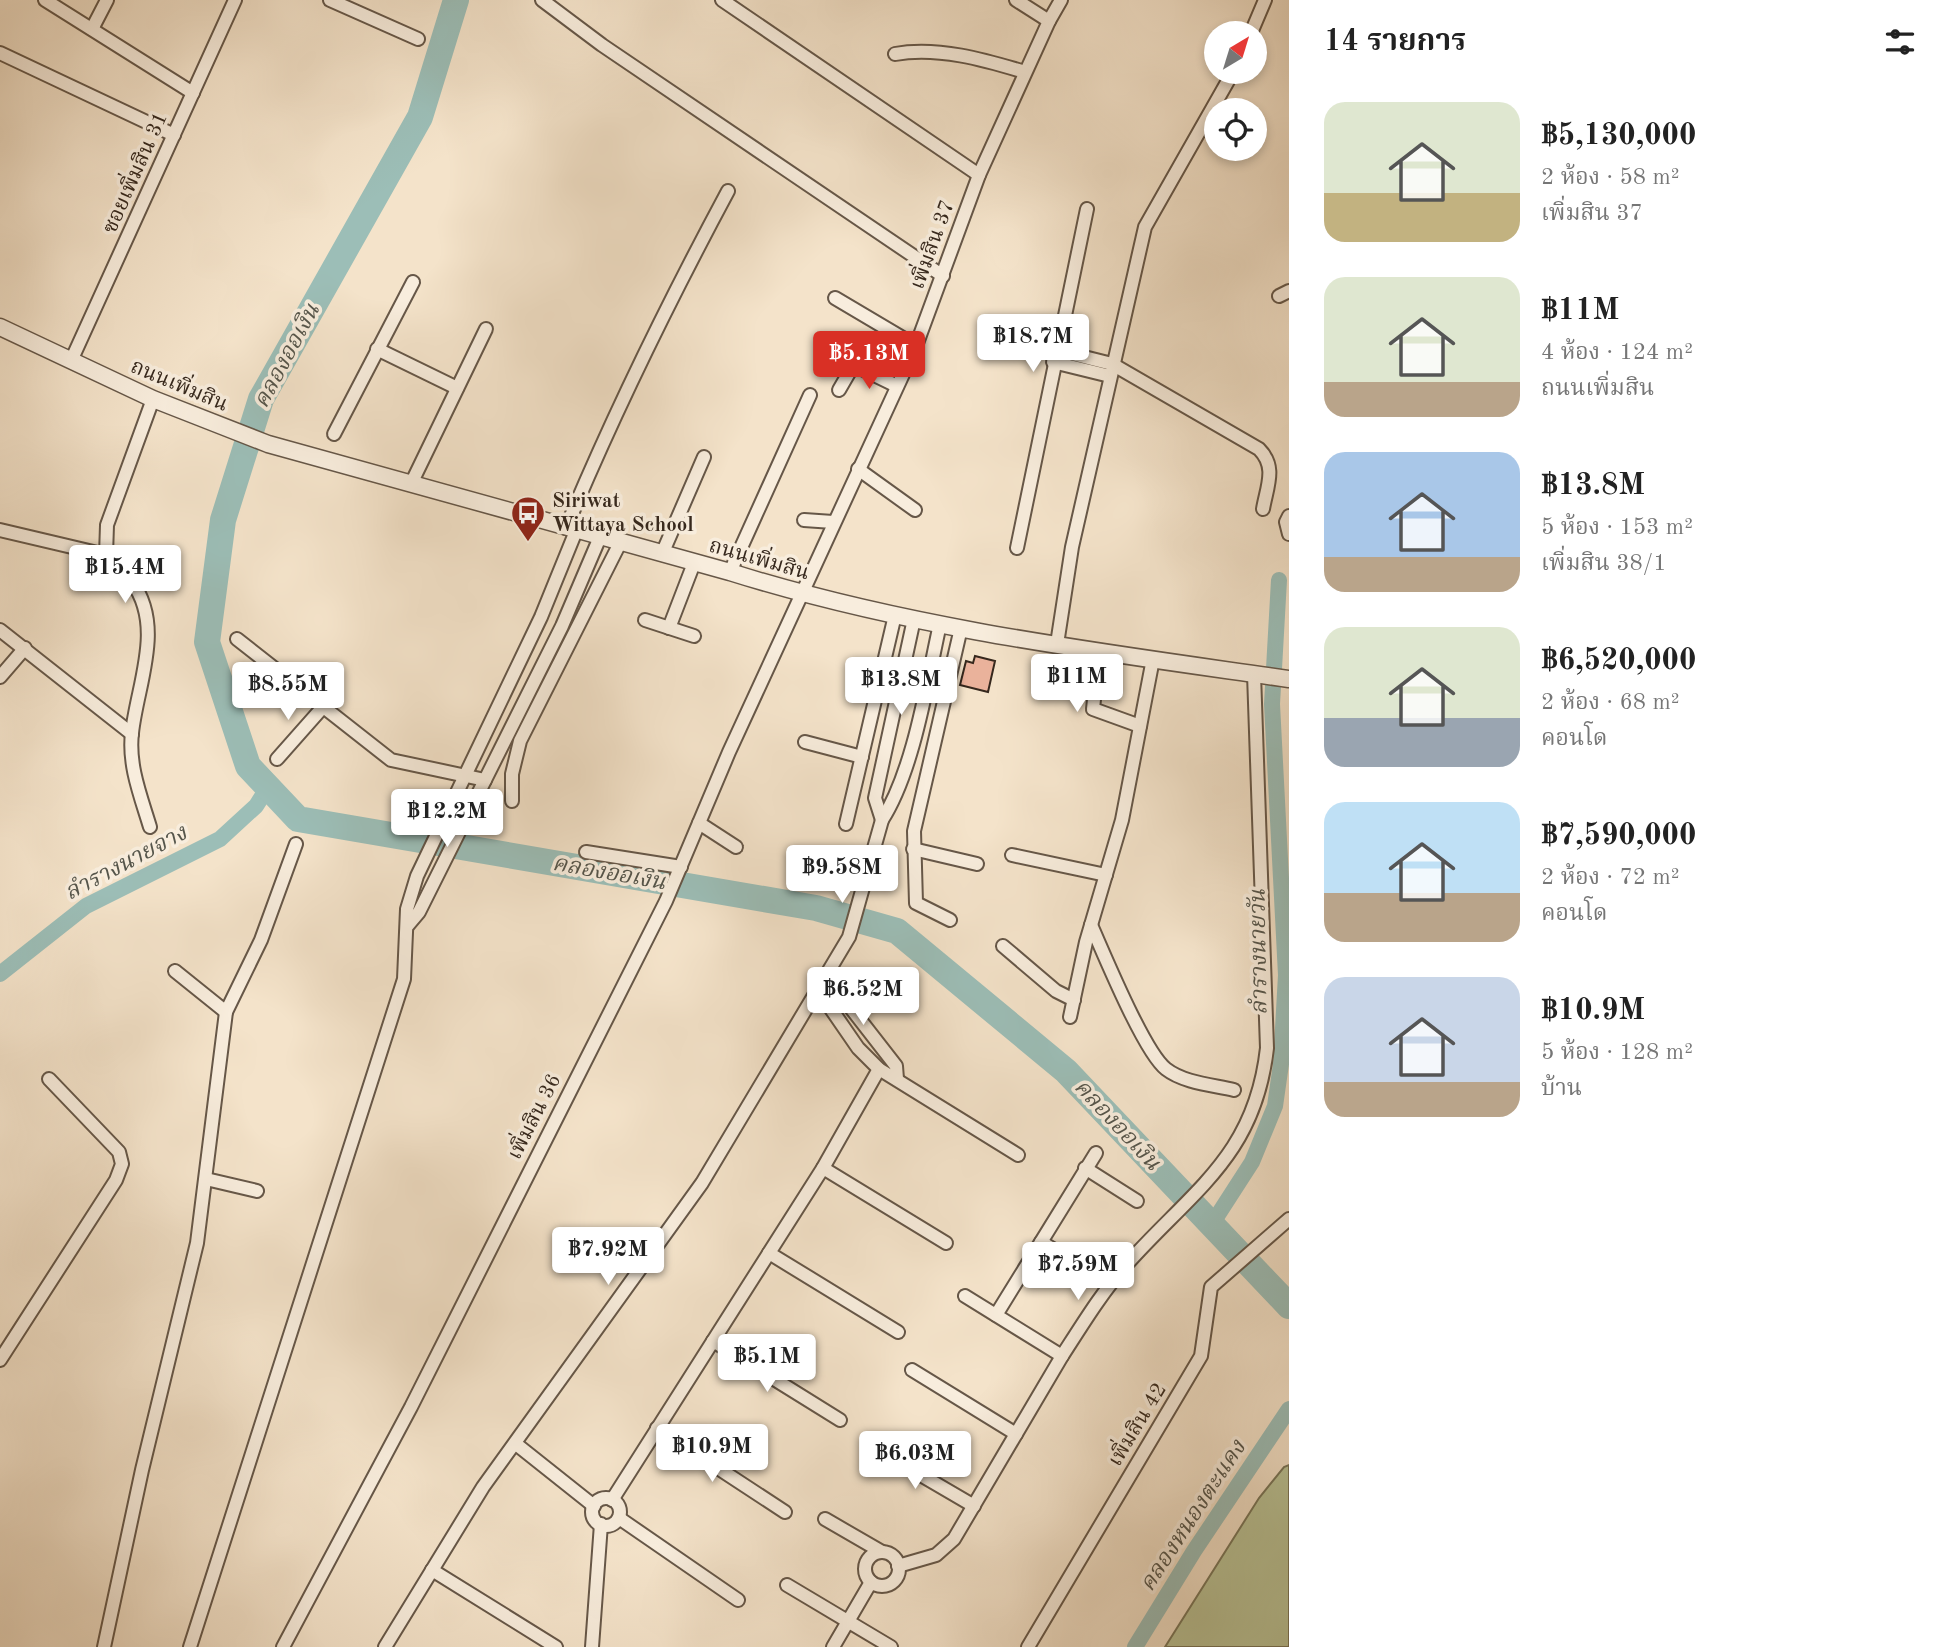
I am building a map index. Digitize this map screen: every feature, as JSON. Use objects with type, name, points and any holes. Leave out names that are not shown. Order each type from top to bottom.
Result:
[{"type":"street","points":[[45,0],[193,93]]},
{"type":"street","points":[[92,29],[107,0]]},
{"type":"street","name":"ซอยเพิ่มสิน 31","points":[[71,361],[235,0]]},
{"type":"street","points":[[330,0],[418,39]]},
{"type":"street","points":[[542,0],[601,44],[943,276]]},
{"type":"street","points":[[722,0],[979,175]]},
{"type":"street","points":[[1016,0],[1049,21]]},
{"type":"street","name":"เพิ่มสิน 37","points":[[801,594],[916,346],[979,175],[1061,0]]},
{"type":"street","points":[[1256,21],[1265,0]]},
{"type":"street","points":[[895,54],[914,50],[995,63],[1025,72]]},
{"type":"street","points":[[0,53],[174,135]]},
{"type":"street","points":[[1057,644],[1072,547],[1145,228],[1226,84]]},
{"type":"street","points":[[190,1647],[335,1203],[404,979],[407,909],[416,876],[541,617],[608,430],[678,285],[728,191]]},
{"type":"street","points":[[1017,548],[1087,209]]},
{"type":"street","points":[[334,434],[413,282]]},
{"type":"street","points":[[835,298],[916,346]]},
{"type":"street","name":"ถนนเพิ่มสิน","points":[[0,327],[153,399],[268,444],[801,594],[961,628],[1272,676]]},
{"type":"street","points":[[411,484],[486,329]]},
{"type":"street","points":[[377,349],[457,388]]},
{"type":"street","points":[[1055,356],[1111,370],[1259,449],[1268,458],[1271,468],[1263,509]]},
{"type":"street","points":[[839,390],[850,371],[858,367],[897,386]]},
{"type":"street","points":[[730,572],[810,395]]},
{"type":"street","points":[[106,555],[107,525],[153,399]]},
{"type":"street","points":[[662,554],[704,457]]},
{"type":"street","points":[[858,469],[915,510]]},
{"type":"street","points":[[1289,516],[1286,522],[1289,534]]},
{"type":"street","points":[[804,520],[833,522]]},
{"type":"street","points":[[0,530],[106,555],[132,582],[145,614],[148,657],[132,734],[134,772],[150,827]]},
{"type":"street","points":[[408,925],[419,912],[562,626],[600,537]]},
{"type":"street","points":[[512,801],[512,774],[520,741],[620,542]]},
{"type":"street","points":[[669,628],[694,563]]},
{"type":"street","name":"เพิ่มสิน 36","points":[[283,1647],[411,1407],[666,901],[801,594]]},
{"type":"street","points":[[846,824],[895,615]]},
{"type":"street","points":[[882,820],[875,798],[914,619]]},
{"type":"street","points":[[645,620],[694,636]]},
{"type":"street","points":[[388,1646],[483,1487],[702,1183],[849,937],[882,820],[891,806],[905,764],[940,624]]},
{"type":"street","points":[[950,920],[916,903],[913,849],[914,831],[961,628]]},
{"type":"street","points":[[0,630],[132,734]]},
{"type":"street","points":[[237,639],[397,763],[485,780]]},
{"type":"street","points":[[0,677],[25,648]]},
{"type":"street","points":[[1099,651],[1093,709],[1140,726]]},
{"type":"street","points":[[1070,1017],[1091,925],[1122,820],[1153,659]]},
{"type":"street","points":[[898,1566],[936,1555],[954,1539],[1062,1356],[1126,1265],[1203,1188],[1241,1135],[1256,1107],[1267,1048],[1272,676]]},
{"type":"street","points":[[277,759],[323,707]]},
{"type":"street","points":[[805,742],[862,757]]},
{"type":"street","points":[[884,757],[905,764]]},
{"type":"street","points":[[699,823],[736,847]]},
{"type":"street","points":[[104,1647],[142,1470],[197,1243],[226,1012],[256,953],[296,844]]},
{"type":"street","points":[[913,849],[978,864]]},
{"type":"street","points":[[586,852],[680,869]]},
{"type":"street","points":[[1012,855],[1106,875]]},
{"type":"street","points":[[1091,925],[1131,1011],[1166,1069],[1184,1078],[1234,1090]]},
{"type":"street","points":[[1003,946],[1056,991],[1074,1000]]},
{"type":"street","points":[[175,971],[226,1012]]},
{"type":"street","points":[[825,976],[896,1066],[897,1079]]},
{"type":"street","points":[[818,990],[858,1048],[879,1069],[1018,1155]]},
{"type":"street","points":[[612,1500],[823,1168],[879,1069]]},
{"type":"street","points":[[0,1360],[116,1180],[122,1164],[119,1152],[49,1079]]},
{"type":"street","points":[[996,1315],[1096,1153]]},
{"type":"street","points":[[823,1168],[946,1243]]},
{"type":"street","points":[[1085,1168],[1137,1201]]},
{"type":"street","points":[[205,1180],[257,1191]]},
{"type":"street","name":"เพิ่มสิน 42","points":[[1028,1647],[1201,1356],[1211,1287],[1289,1219]]},
{"type":"street","points":[[1041,1242],[1083,1267]]},
{"type":"street","points":[[769,1253],[898,1332]]},
{"type":"street","points":[[965,1296],[1062,1356]]},
{"type":"street","points":[[713,1341],[840,1420]]},
{"type":"street","points":[[912,1370],[1016,1434]]},
{"type":"street","points":[[657,1428],[785,1512]]},
{"type":"street","points":[[516,1444],[594,1506]]},
{"type":"street","points":[[873,1447],[974,1506]]},
{"type":"street","points":[[601,1499],[612,1500],[619,1507],[619,1518],[611,1525],[601,1524],[593,1517],[594,1506],[601,1499]]},
{"type":"street","points":[[619,1518],[738,1600]]},
{"type":"street","points":[[825,1519],[893,1556],[898,1566],[892,1582],[882,1586],[871,1582],[865,1566],[871,1556],[882,1552]]},
{"type":"street","points":[[592,1647],[601,1524]]},
{"type":"street","points":[[432,1570],[556,1647]]},
{"type":"street","points":[[833,1647],[871,1582]]},
{"type":"street","points":[[787,1585],[891,1647]]},
{"type":"green space","points":[[1289,1465],[1289,1647],[1165,1647],[1259,1498],[1284,1467]]},
{"type":"building","points":[[975,656],[995,661],[988,692],[960,685],[966,661],[973,663]]},
{"type":"waterway","name":"คลองออเงิน","points":[[456,0],[420,117],[261,399],[223,520],[207,642],[248,766],[298,819],[816,908],[897,931],[1066,1071],[1289,1306]]},
{"type":"waterway","name":"ลำรางนายวัน","points":[[1212,1224],[1252,1162],[1275,1106],[1281,1064],[1286,975],[1272,704],[1279,580]]},
{"type":"waterway","name":"ลำรางนายจาง","points":[[0,974],[86,906],[220,839],[256,806],[268,787]]},
{"type":"waterway","name":"คลองหนองตะแคง","points":[[1135,1647],[1194,1551],[1289,1409]]},
{"type":"place","name":"Siriwat Wittaya School","points":[[528,543]]}]
